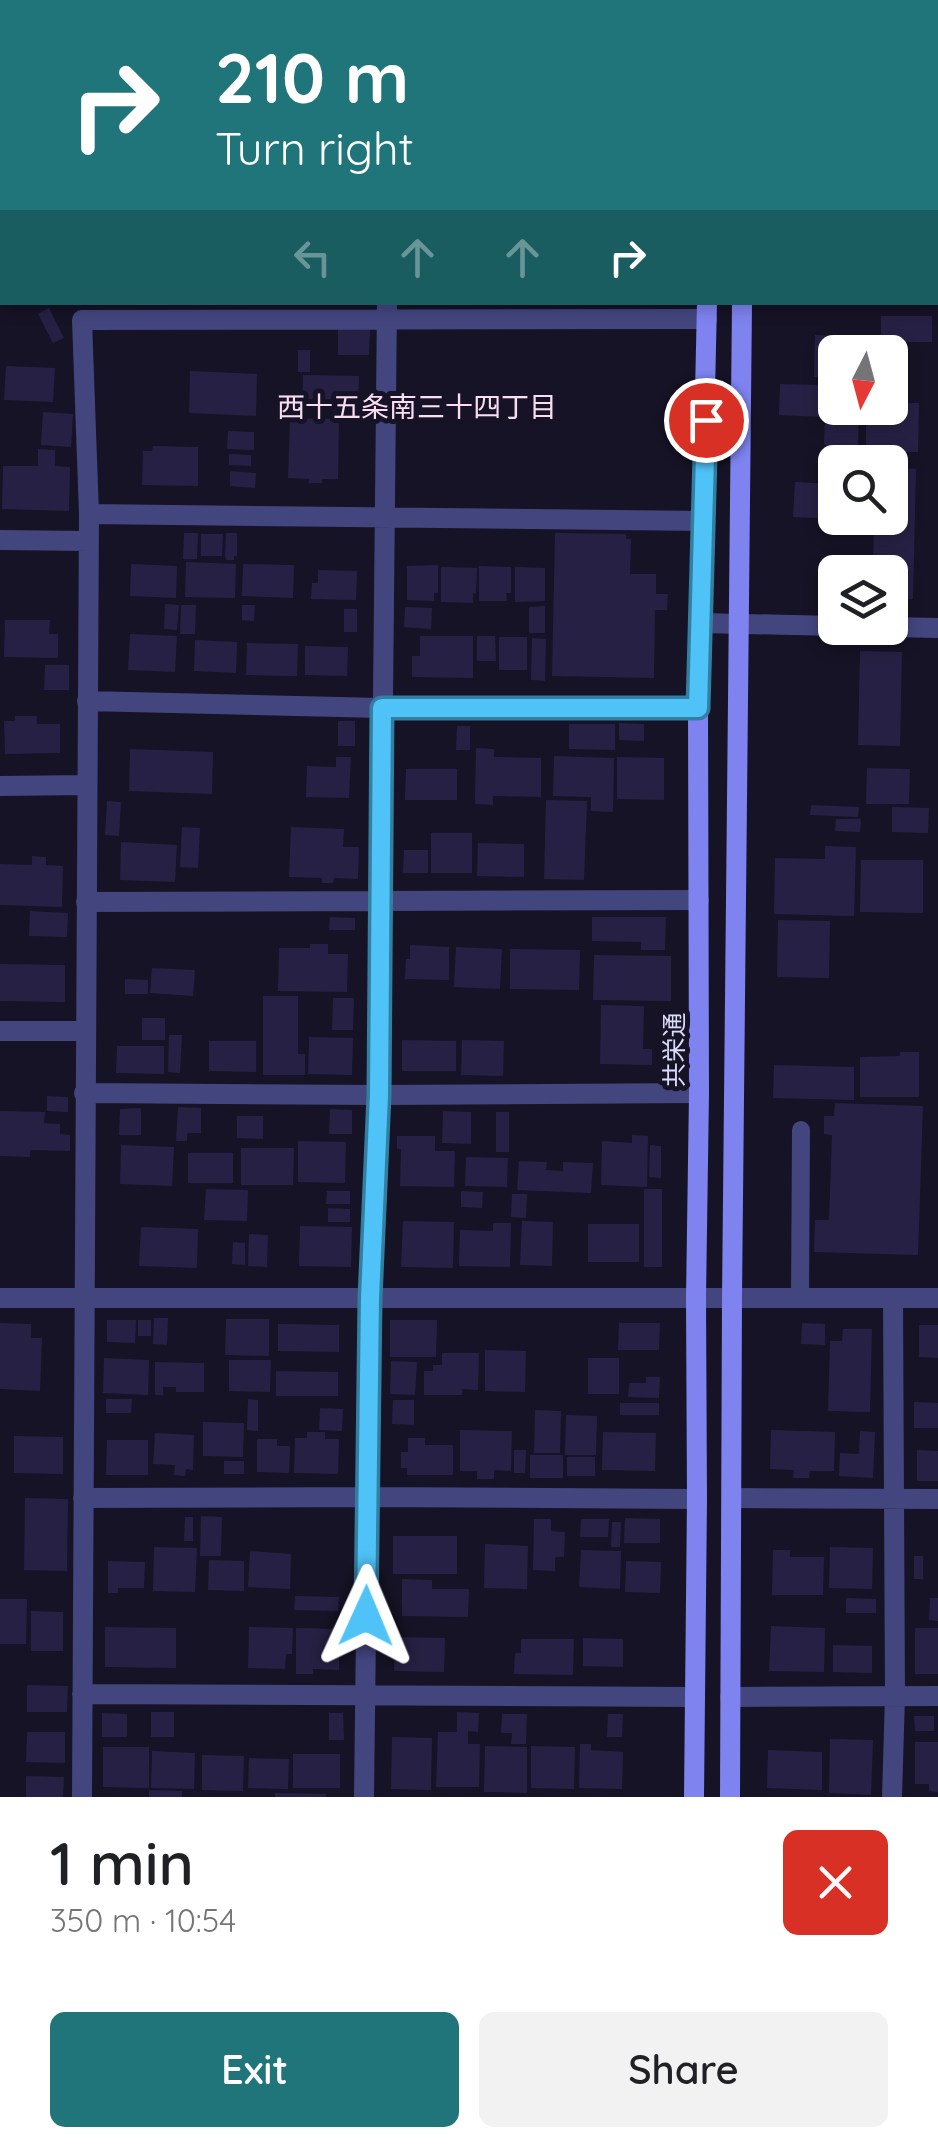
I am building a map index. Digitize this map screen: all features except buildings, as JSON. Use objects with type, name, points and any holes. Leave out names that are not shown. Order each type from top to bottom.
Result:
[{"type":"street","points":[[730,1797],[742,305]]},
{"type":"street","points":[[82,1797],[88,514],[79,311],[708,311]]},
{"type":"street","points":[[364,1797],[370,1298],[379,1095],[387,311]]},
{"type":"street","name":"共栄通","points":[[694,1797],[700,1092],[698,708],[708,311]]},
{"type":"street","points":[[88,514],[704,521]]},
{"type":"street","points":[[0,540],[88,541]]},
{"type":"street","points":[[701,623],[818,626]]},
{"type":"street","points":[[908,627],[938,628]]},
{"type":"street","points":[[88,701],[382,708],[698,708]]},
{"type":"street","points":[[0,786],[87,785]]},
{"type":"street","points":[[86,902],[699,900]]},
{"type":"street","points":[[0,1031],[86,1031]]},
{"type":"street","points":[[84,1093],[700,1092]]},
{"type":"street","points":[[0,1298],[938,1298]]},
{"type":"street","points":[[892,1797],[893,1299]]},
{"type":"street","points":[[83,1498],[697,1500]]},
{"type":"street","points":[[732,1498],[938,1499]]},
{"type":"street","points":[[82,1694],[694,1697]]},
{"type":"street","points":[[730,1698],[938,1696]]},
{"type":"lane","points":[[800,1130],[800,1299]]},
{"type":"district","name":"西十五条南三十四丁目","points":[[417,407]]},
{"type":"route","points":[[366,1616],[370,1298],[379,1095],[382,708],[698,708],[706,420]]}]
